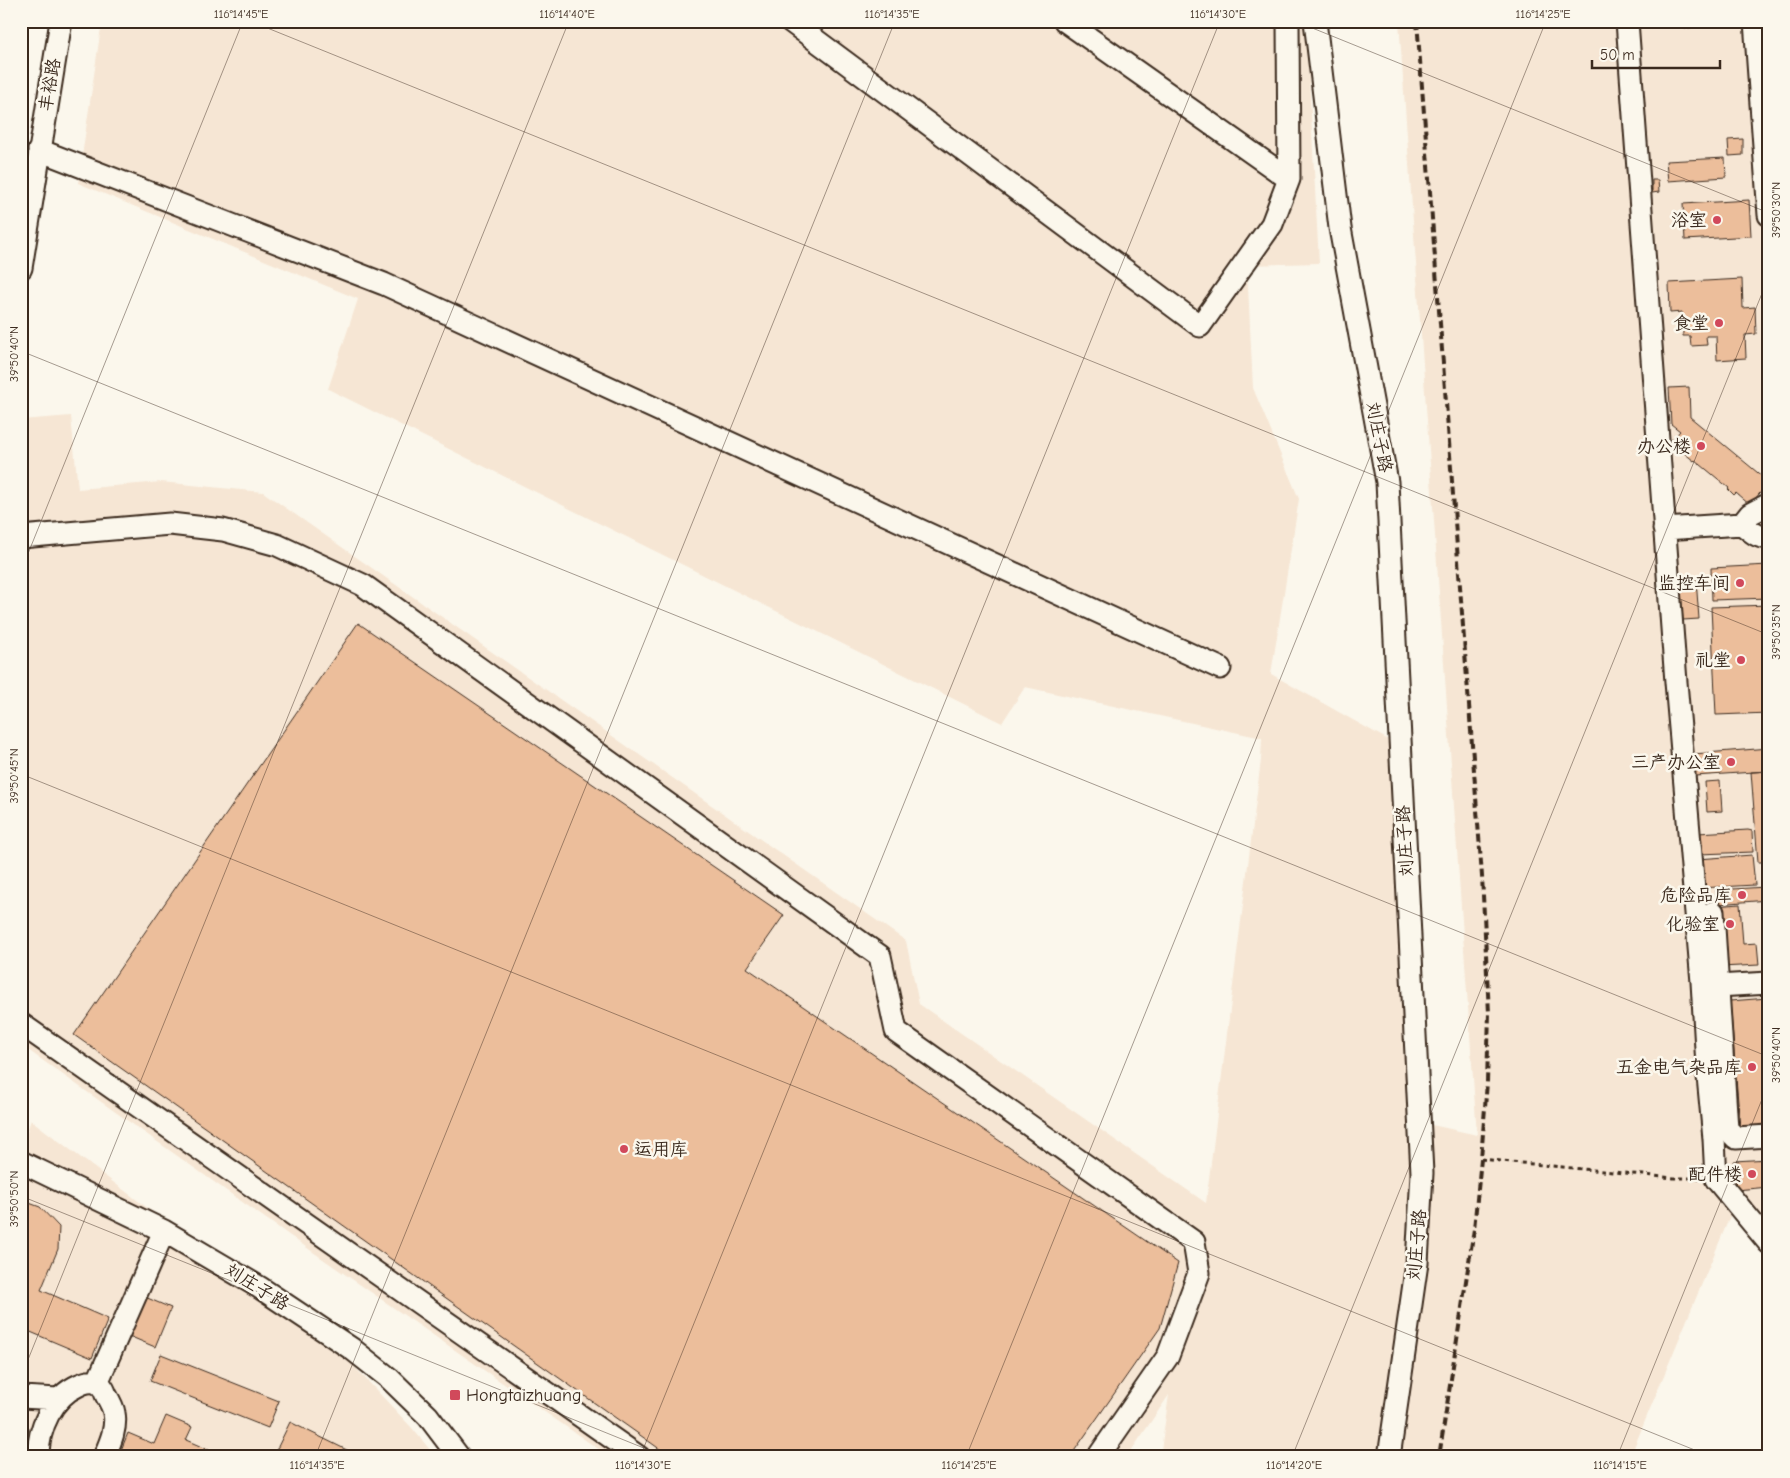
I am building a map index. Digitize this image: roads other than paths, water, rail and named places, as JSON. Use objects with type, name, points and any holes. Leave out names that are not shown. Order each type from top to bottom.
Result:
[{"type":"street","name":"丰裕路","points":[[21,268],[26,204],[39,150],[61,21]]},
{"type":"street","points":[[790,21],[1200,326],[1272,224],[1289,179],[1288,21]]},
{"type":"street","points":[[1065,21],[1289,179]]},
{"type":"street","name":"刘庄子路","points":[[1315,21],[1340,228],[1387,482],[1422,1173],[1417,1264],[1389,1457]]},
{"type":"street","points":[[1627,21],[1664,529],[1716,1179],[1769,1243]]},
{"type":"street","points":[[1755,21],[1769,215]]},
{"type":"street","points":[[39,150],[384,284],[1220,668]]},
{"type":"street","points":[[1742,524],[1750,514],[1769,504]]},
{"type":"street","points":[[21,536],[170,524],[223,530],[277,545],[363,585],[880,956],[896,1031],[1194,1242],[1198,1273],[1168,1356],[1098,1457]]},
{"type":"street","points":[[1664,529],[1742,524],[1754,534],[1765,538],[1769,537]]},
{"type":"street","points":[[1713,912],[1727,1129],[1736,1138],[1769,1136]]},
{"type":"street","points":[[1717,986],[1769,983]]},
{"type":"street","points":[[21,1024],[639,1457]]},
{"type":"street","name":"刘庄子路","points":[[21,1162],[164,1231],[259,1287],[352,1349],[390,1379],[428,1416],[459,1457]]},
{"type":"street","points":[[97,1383],[164,1231]]},
{"type":"street","points":[[33,1445],[58,1399],[69,1389],[93,1381],[102,1386],[114,1412],[114,1434],[104,1457]]},
{"type":"street","points":[[21,1397],[58,1399]]},
{"type":"railway","points":[[1417,21],[1482,876],[1489,1013],[1487,1082],[1474,1229],[1439,1457]]},
{"type":"place","name":"浴室","points":[[1717,220]]},
{"type":"place","name":"食堂","points":[[1719,323]]},
{"type":"place","name":"办公楼","points":[[1701,446]]},
{"type":"place","name":"监控车间","points":[[1740,583]]},
{"type":"place","name":"礼堂","points":[[1741,660]]},
{"type":"place","name":"三产办公室","points":[[1731,762]]},
{"type":"place","name":"危险品库","points":[[1742,895]]},
{"type":"place","name":"化验室","points":[[1730,924]]},
{"type":"place","name":"五金电气杂品库","points":[[1752,1067]]},
{"type":"place","name":"运用库","points":[[624,1149]]},
{"type":"place","name":"配件楼","points":[[1752,1174]]},
{"type":"place","name":"Hongtaizhuang","points":[[455,1395]]}]
